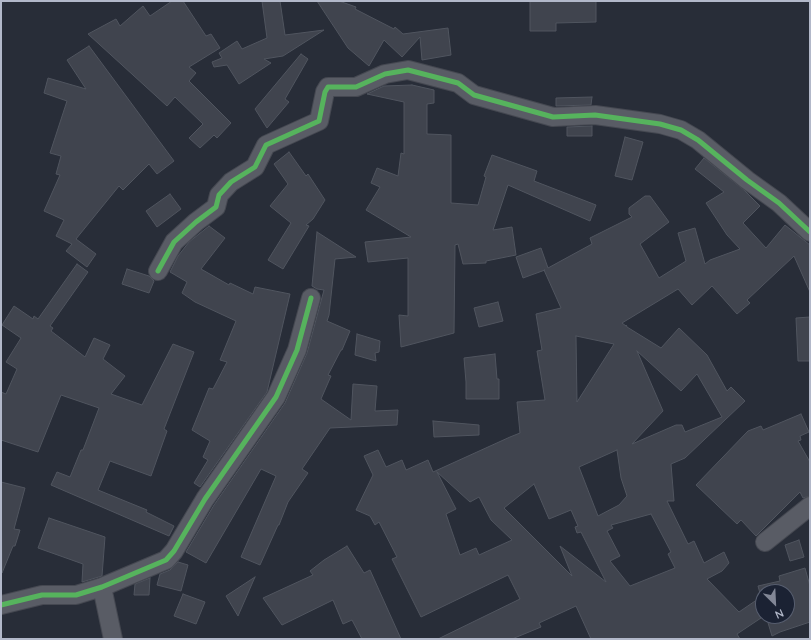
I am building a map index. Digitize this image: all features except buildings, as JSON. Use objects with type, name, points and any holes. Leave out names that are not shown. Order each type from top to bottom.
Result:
[{"type":"street","points":[[158,271],[174,242],[196,222],[216,207],[219,195],[231,182],[255,166],[266,145],[319,121],[325,92],[328,87],[356,87],[385,74],[408,70],[458,82],[474,95],[553,117],[595,115],[660,124],[680,130],[698,140],[778,203],[810,232]]},
{"type":"street","points":[[1,605],[42,595],[76,595],[102,587],[166,560],[174,551],[205,499],[276,397],[297,350],[310,298]]},
{"type":"street","points":[[765,542],[810,506]]},
{"type":"street","points":[[102,587],[113,639]]},
{"type":"cycle path","points":[[158,271],[174,242],[196,222],[216,207],[219,195],[231,182],[255,167],[266,145],[319,121],[325,92],[328,87],[356,87],[385,74],[408,70],[458,83],[474,95],[553,117],[595,115],[660,124],[681,130],[698,140],[747,180],[779,203],[810,232]]},
{"type":"cycle path","points":[[1,605],[42,595],[76,595],[102,587],[166,560],[174,551],[205,499],[276,397],[297,350],[311,298]]}]
